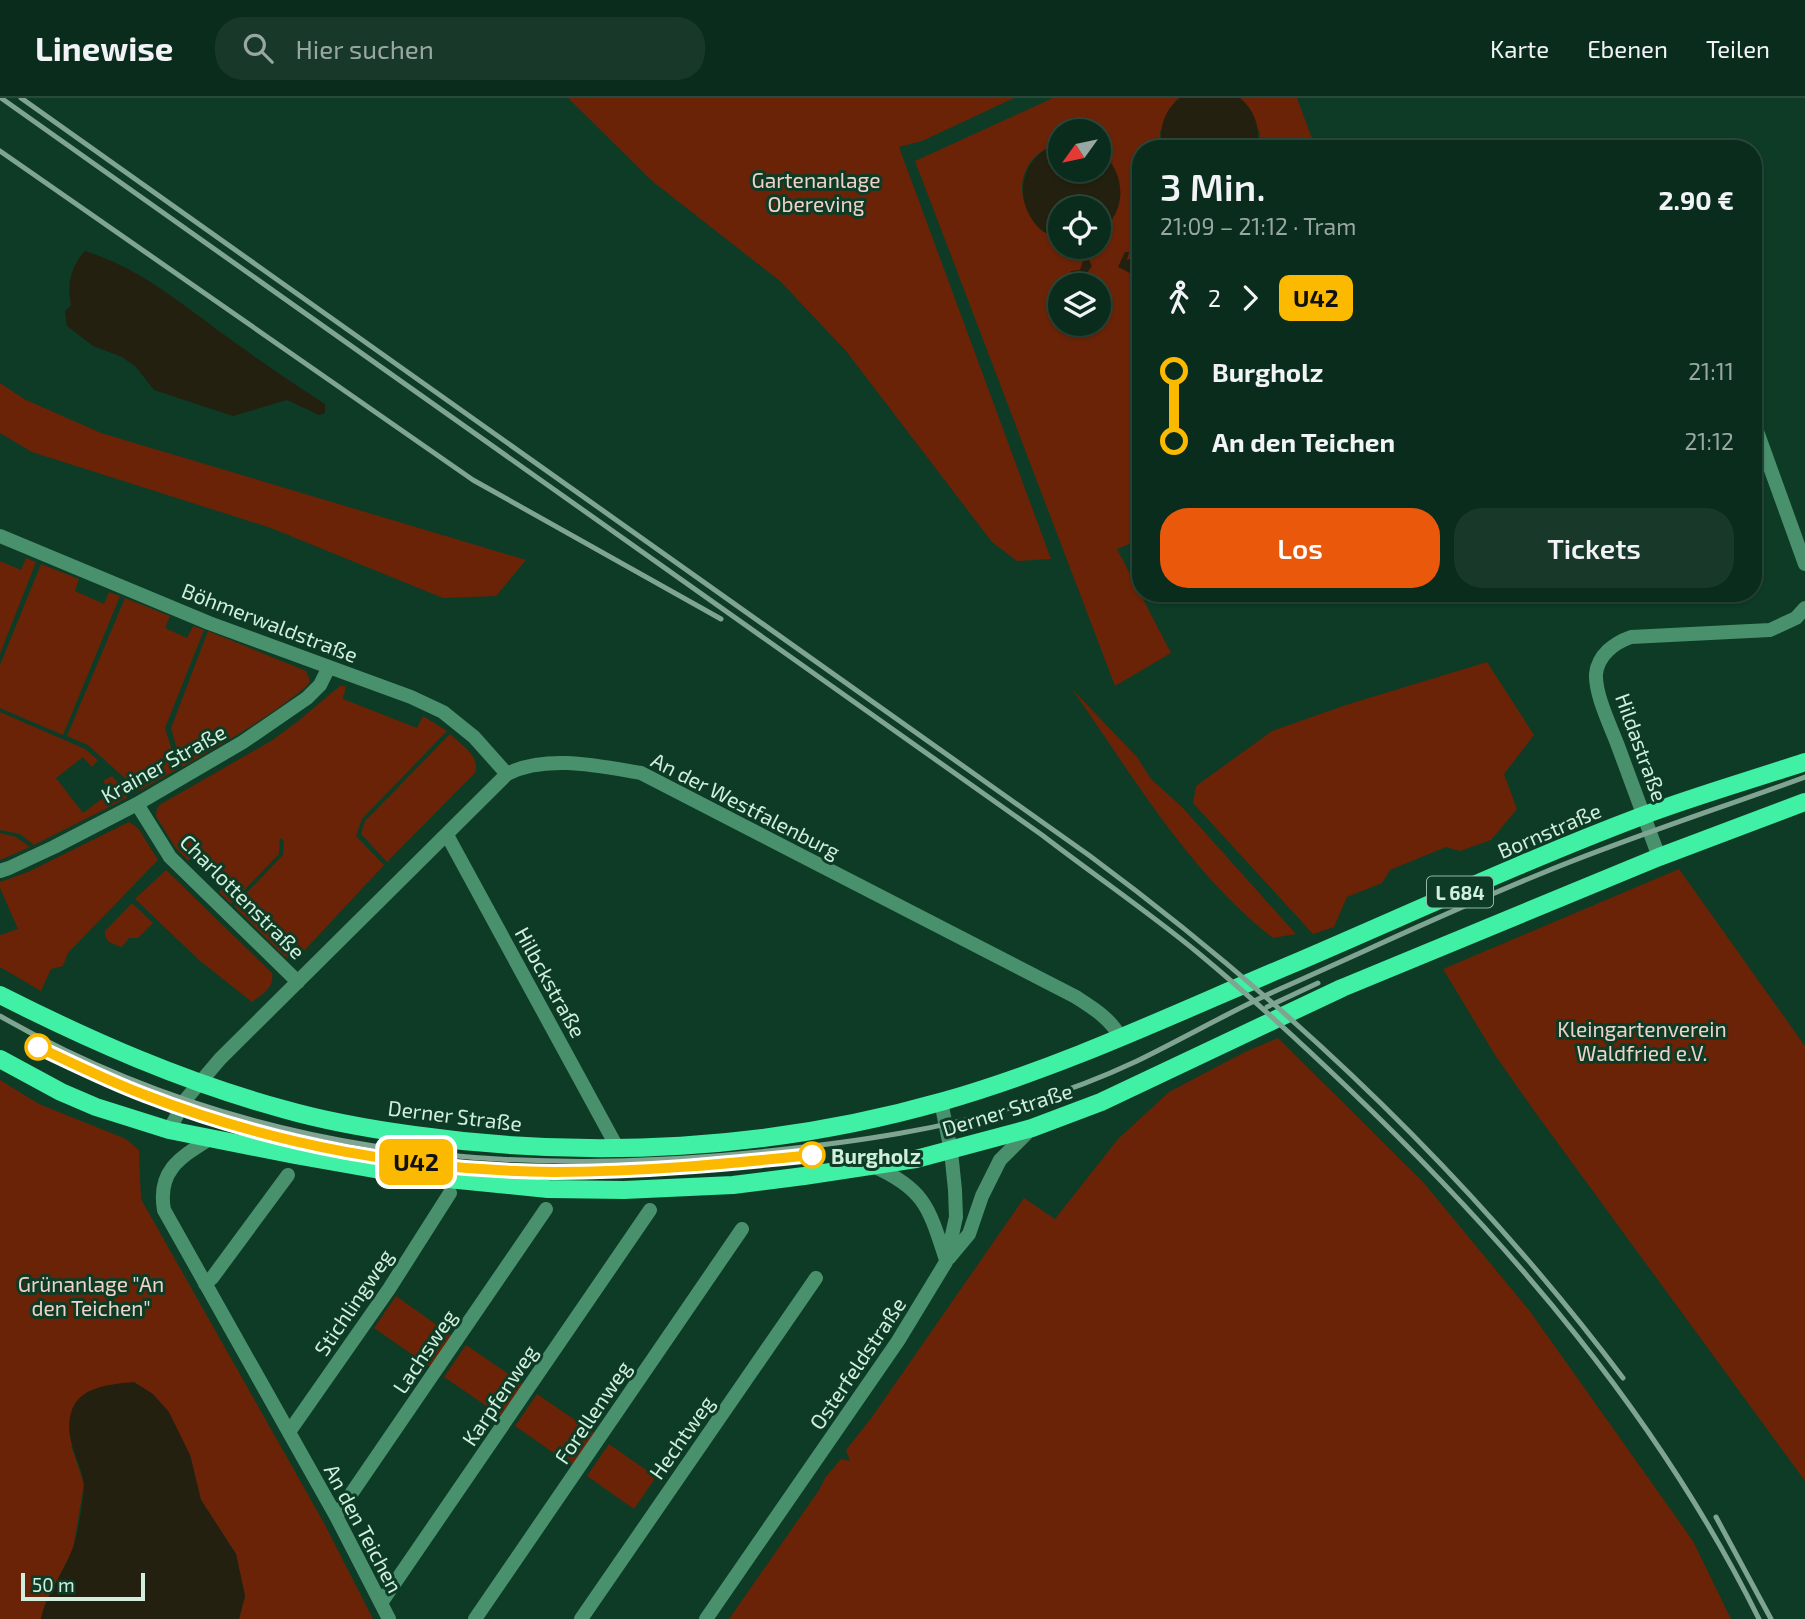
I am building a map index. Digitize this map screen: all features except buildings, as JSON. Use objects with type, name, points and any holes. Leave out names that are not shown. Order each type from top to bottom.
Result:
[{"type":"main road","name":"Bornstraße","points":[[1277,970],[1644,815],[1805,762]]},
{"type":"main road","name":"L 684","points":[[1659,857],[1805,802]]},
{"type":"main road","name":"Derner Straße","points":[[0,1059],[73,1097],[169,1130],[408,1175],[548,1189],[650,1190],[709,1186],[872,1165],[951,1151],[1032,1128],[1101,1102],[1312,1001],[1659,857]]},
{"type":"main road","name":"Derner Straße","points":[[0,995],[93,1040],[198,1083],[284,1110],[388,1131],[486,1144],[618,1149],[677,1147],[777,1136],[889,1115],[941,1102],[1011,1079],[1120,1037],[1277,970]]},
{"type":"street","points":[[1762,445],[1805,564]]},
{"type":"street","name":"Böhmerwaldstraße","points":[[0,536],[209,623],[411,697],[443,712],[474,737],[507,774]]},
{"type":"street","name":"Hildastraße","points":[[1659,857],[1598,685],[1596,673],[1606,652],[1619,641],[1631,637],[1770,630],[1796,618],[1805,608]]},
{"type":"street","name":"Krainer Straße","points":[[0,871],[54,847],[137,804],[276,721],[320,685],[329,667]]},
{"type":"street","name":"An der Westfalenburg","points":[[507,774],[545,765],[592,765],[641,773],[1076,997],[1096,1010],[1116,1029],[1120,1037]]},
{"type":"street","points":[[169,1130],[180,1107],[198,1083],[263,1014],[507,774]]},
{"type":"street","name":"Charlottenstraße","points":[[137,804],[170,858],[298,982]]},
{"type":"street","name":"Hilbckstraße","points":[[447,835],[618,1149]]},
{"type":"street","name":"Osterfeldstraße","points":[[706,1619],[898,1341],[946,1262],[956,1217],[951,1151],[941,1102]]},
{"type":"street","points":[[946,1262],[969,1234],[982,1196],[1000,1160],[1032,1128]]},
{"type":"street","name":"An den Teichen","points":[[211,1138],[183,1156],[171,1169],[164,1181],[161,1195],[163,1210],[289,1432],[389,1619]]},
{"type":"street","points":[[872,1165],[896,1176],[920,1196],[929,1210],[946,1262]]},
{"type":"street","points":[[205,1284],[288,1175]]},
{"type":"street","name":"Stichlingweg","points":[[289,1432],[389,1289],[450,1194]]},
{"type":"street","name":"Lachsweg","points":[[335,1516],[547,1209]]},
{"type":"street","name":"Karpfenweg","points":[[381,1603],[650,1209]]},
{"type":"street","name":"Forellenweg","points":[[475,1619],[742,1229]]},
{"type":"street","name":"Hechtweg","points":[[581,1619],[816,1278]]},
{"type":"green space","name":"Gartenanlage Obereving","points":[[568,98],[1014,98],[922,141],[899,147],[1051,559],[1017,561],[992,542],[846,351],[780,281],[652,181]]},
{"type":"green space","points":[[1053,98],[1180,98],[1176,100],[1160,132],[1160,140],[1132,140],[1132,259],[1119,267],[1132,273],[1132,543],[1117,549],[1132,578],[1132,602],[1145,602],[1171,653],[1115,686],[915,161]],"holes":[[[1048,119],[1111,119],[1113,219],[1111,259],[1048,259],[1048,232],[1032,218],[1022,190],[1024,175],[1031,162],[1048,149]]]},
{"type":"green space","points":[[1240,98],[1297,98],[1313,140],[1259,140],[1260,133]]},
{"type":"green space","points":[[0,383],[24,399],[101,433],[526,560],[496,596],[443,598],[271,528],[32,452],[0,433]]},
{"type":"green space","points":[[26,558],[36,562],[0,654],[0,561],[21,570]]},
{"type":"green space","points":[[41,564],[79,579],[75,591],[104,604],[109,592],[120,596],[63,735],[0,708],[0,665]]},
{"type":"green space","points":[[125,598],[170,616],[165,628],[187,638],[193,626],[204,630],[165,728],[178,769],[139,791],[88,745],[67,736]]},
{"type":"green space","points":[[208,631],[306,671],[310,681],[292,698],[262,719],[182,767],[171,728]]},
{"type":"green space","points":[[1487,662],[1534,735],[1504,774],[1517,809],[1491,840],[1460,851],[1446,847],[1390,870],[1382,883],[1347,897],[1334,927],[1313,934],[1193,803],[1196,786],[1272,731],[1346,705]]},
{"type":"green space","points":[[340,686],[346,686],[343,699],[417,728],[423,716],[447,731],[362,819],[356,836],[384,865],[302,953],[291,959],[284,956],[234,906],[283,855],[284,841],[280,838],[279,854],[231,904],[219,892],[228,883],[197,852],[188,861],[175,847],[156,816],[157,808],[271,741]]},
{"type":"green space","points":[[1072,689],[1137,757],[1151,779],[1182,807],[1296,934],[1273,938],[1215,884],[1164,822]]},
{"type":"green space","points":[[0,712],[85,749],[98,760],[92,767],[83,757],[56,778],[83,813],[111,792],[103,781],[112,776],[124,789],[127,798],[34,845],[20,834],[0,830]]},
{"type":"green space","points":[[450,734],[473,756],[475,773],[387,862],[361,834],[365,821]]},
{"type":"green space","points":[[129,822],[138,828],[158,860],[68,953],[63,966],[51,969],[41,991],[0,967],[0,935],[18,929],[0,888],[0,882],[28,872]]},
{"type":"green space","points":[[0,833],[16,837],[30,847],[0,860]]},
{"type":"green space","name":"Kleingartenverein Waldfried e.V.","points":[[1679,869],[1805,1046],[1805,1481],[1535,1112],[1495,1055],[1443,969]]},
{"type":"green space","points":[[166,870],[272,973],[270,987],[252,1002],[199,960],[135,899]]},
{"type":"green space","points":[[132,903],[153,923],[138,938],[129,938],[122,947],[112,944],[107,940],[105,931]]},
{"type":"green space","points":[[1278,1038],[1423,1182],[1529,1310],[1693,1541],[1731,1619],[729,1619],[825,1478],[841,1459],[850,1461],[846,1450],[872,1417],[1024,1198],[1055,1219],[1118,1139],[1169,1092]]},
{"type":"green space","name":"Grünanlage \"An den Teichen\"","points":[[0,1080],[39,1104],[126,1139],[139,1150],[141,1199],[324,1523],[373,1619],[239,1619],[245,1596],[236,1554],[201,1500],[190,1455],[71,1445],[84,1484],[73,1549],[44,1607],[41,1619],[0,1619]]},
{"type":"green space","points":[[396,1296],[455,1338],[433,1369],[374,1328]]},
{"type":"green space","points":[[466,1345],[526,1386],[504,1418],[444,1377]]},
{"type":"green space","points":[[537,1394],[597,1435],[574,1467],[515,1426]]},
{"type":"green space","points":[[609,1444],[656,1477],[634,1509],[587,1476]]},
{"type":"shaded area","points":[[1180,98],[1240,98],[1256,121],[1258,140],[1161,140],[1164,120]]},
{"type":"shaded area","points":[[1047,149],[1048,182],[1111,182],[1111,163],[1119,180],[1120,191],[1119,203],[1111,221],[1111,196],[1048,196],[1048,234],[1041,230],[1025,206],[1023,193],[1029,168],[1036,157]]},
{"type":"shaded area","points":[[85,251],[123,266],[157,286],[325,404],[325,413],[319,415],[287,400],[233,416],[154,390],[136,367],[122,357],[93,346],[67,326],[65,311],[71,305],[71,277]]},
{"type":"shaded area","points":[[1125,252],[1129,252],[1127,260],[1132,259],[1132,274],[1118,267]]},
{"type":"shaded area","points":[[1089,260],[1092,266],[1087,273],[1071,273],[1080,270],[1083,261]]},
{"type":"shaded area","points":[[134,1382],[153,1394],[169,1412],[190,1455],[201,1500],[236,1554],[245,1596],[239,1619],[41,1619],[72,1550],[81,1510],[84,1487],[70,1434],[71,1413],[75,1404],[88,1392]]},
{"type":"railway","points":[[1,98],[1042,835],[1178,937],[1236,985],[1409,1148],[1524,1272],[1577,1336],[1676,1473],[1759,1619]]},
{"type":"railway","points":[[21,98],[1090,856],[1164,913],[1237,972],[1307,1034],[1441,1164],[1565,1304],[1623,1378]]},
{"type":"railway","points":[[0,151],[473,480],[721,619]]},
{"type":"railway","points":[[0,1016],[91,1062],[183,1099],[277,1127],[372,1146],[469,1157],[567,1161],[667,1159],[834,1143],[966,1120],[1085,1083],[1137,1061],[1282,988],[1446,914],[1609,847],[1805,777]]},
{"type":"railway","points":[[1267,1007],[1318,983]]},
{"type":"railway","points":[[1716,1517],[1771,1619]]},
{"type":"tram line","name":"U42","points":[[38,1047],[146,1095],[242,1127],[322,1147],[415,1162],[551,1172],[622,1171],[812,1155]]},
{"type":"place","name":"Burgholz","points":[[812,1155]]}]
